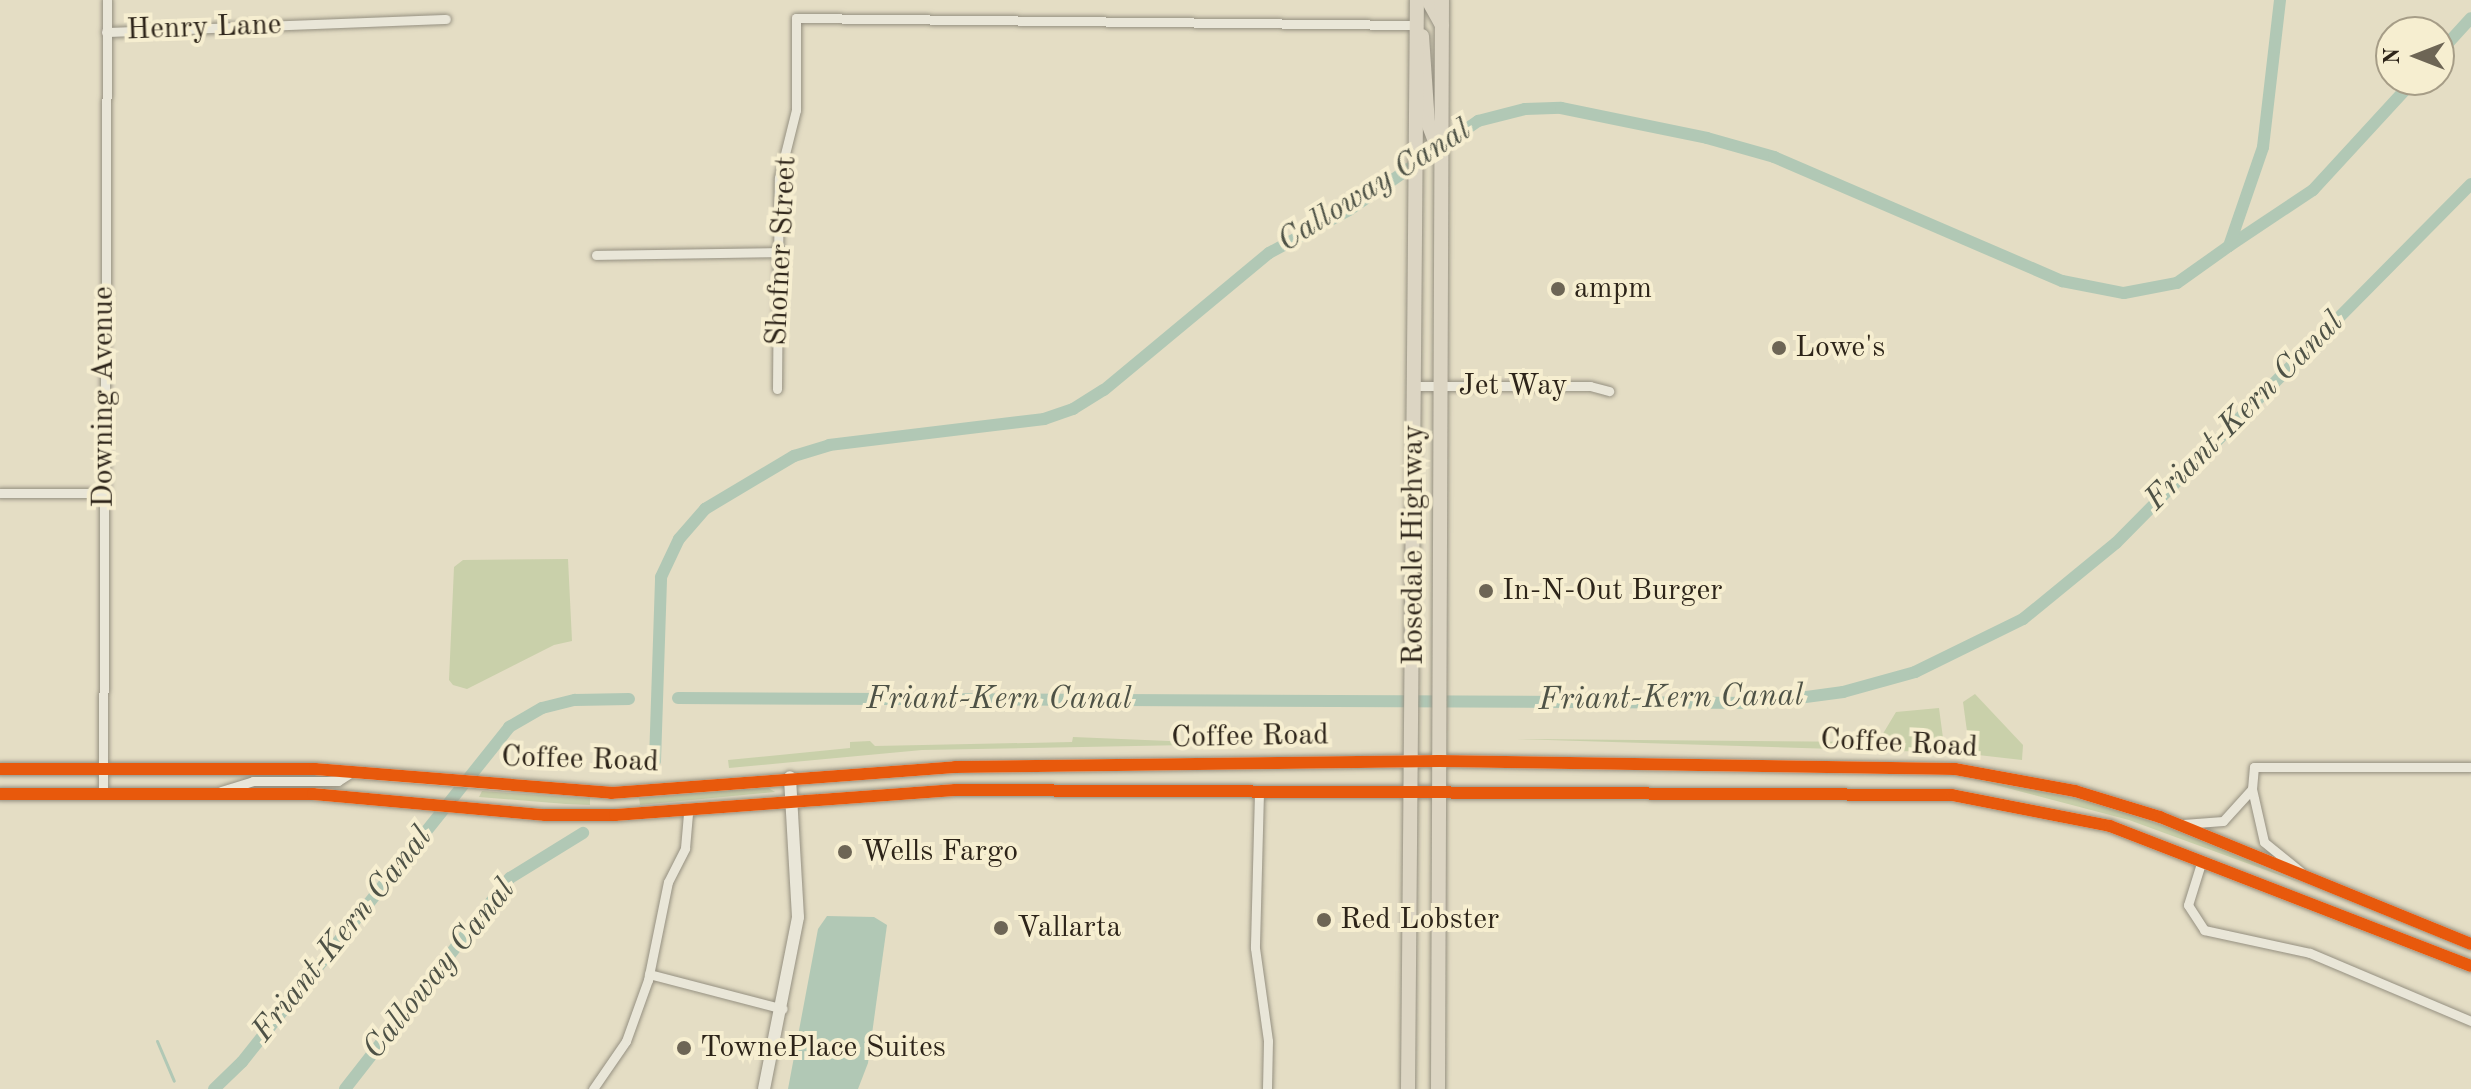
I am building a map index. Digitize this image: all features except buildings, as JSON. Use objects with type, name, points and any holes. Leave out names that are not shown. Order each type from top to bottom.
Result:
[{"type":"main road","name":"Rosedale Highway","points":[[1408,1089],[1416,177],[1423,125],[1417,0]]},
{"type":"main road","points":[[1428,0],[1442,25]]},
{"type":"main road","name":"Rosedale Highway","points":[[1438,1089],[1442,0]]},
{"type":"main road","points":[[1423,125],[1441,159]]},
{"type":"main road","name":"Coffee Road","points":[[0,769],[255,767],[611,793],[790,777],[955,767],[1439,761],[1955,769],[2075,791],[2177,824],[2471,944]]},
{"type":"main road","points":[[764,1089],[783,1009],[798,917],[790,777]]},
{"type":"main road","name":"Coffee Road","points":[[0,794],[313,794],[545,815],[688,812],[955,790],[1952,795],[2073,816],[2202,860],[2471,966]]},
{"type":"street","name":"Downing Avenue","points":[[103,794],[107,0]]},
{"type":"street","name":"Shofner Street","points":[[777,389],[780,167],[796,110],[796,18],[1417,25]]},
{"type":"street","name":"Henry Lane","points":[[106,32],[446,19]]},
{"type":"street","points":[[596,255],[780,252]]},
{"type":"street","name":"Jet Way","points":[[1416,386],[1590,386],[1609,391]]},
{"type":"street","points":[[0,493],[103,493]]},
{"type":"street","name":"Coffee Road","points":[[2309,878],[2264,842],[2252,789],[2254,767],[2471,767]]},
{"type":"street","points":[[214,793],[253,781],[325,782],[352,772]]},
{"type":"street","name":"Coffee Road","points":[[2177,824],[2223,821],[2252,789]]},
{"type":"street","points":[[1259,792],[1255,948],[1268,1041],[1267,1089]]},
{"type":"street","points":[[593,1089],[626,1041],[649,974],[668,882],[685,848],[688,812]]},
{"type":"street","points":[[2202,860],[2188,905],[2204,930],[2310,953],[2471,1021]]},
{"type":"street","points":[[649,974],[783,1009]]},
{"type":"shaded area","points":[[568,559],[572,641],[554,645],[467,689],[453,685],[449,680],[454,567],[463,560]]},
{"type":"shaded area","points":[[1975,694],[2023,745],[2022,760],[1978,755],[1969,746],[1963,702]]},
{"type":"shaded area","points":[[1939,708],[1943,738],[1932,752],[1517,739],[1878,742],[1896,712]]},
{"type":"shaded area","points":[[1073,737],[1241,744],[922,750],[729,768],[728,760],[850,748],[850,742],[870,741],[875,746],[1072,742]]},
{"type":"shaded area","points":[[1973,779],[2090,801],[2182,832],[2301,883],[2129,820]]},
{"type":"shaded area","points":[[767,787],[775,792],[640,805],[639,798]]},
{"type":"shaded area","points":[[482,791],[590,798],[590,805],[479,797]]},
{"type":"shaded area","points":[[827,916],[874,917],[887,925],[868,1063],[858,1089],[788,1089],[818,929]]},
{"type":"waterway","name":"Calloway Canal","points":[[655,761],[661,577],[679,539],[705,509],[794,456],[829,445],[1044,419],[1073,409],[1104,390],[1269,253],[1349,210],[1478,121],[1525,109],[1561,108],[1707,138],[1774,157],[2062,281],[2124,293],[2177,283],[2229,246],[2263,147],[2280,0]]},
{"type":"waterway","points":[[2455,36],[2471,18]]},
{"type":"waterway","points":[[2229,246],[2313,190],[2399,96]]},
{"type":"waterway","name":"Friant-Kern Canal","points":[[678,698],[1761,703],[1843,692],[1915,672],[2023,619],[2116,543],[2471,184]]},
{"type":"waterway","name":"Friant-Kern Canal","points":[[214,1089],[242,1062],[509,727],[542,708],[575,700],[629,699]]},
{"type":"waterway","name":"Calloway Canal","points":[[345,1089],[510,878],[583,833]]},
{"type":"waterway","points":[[157,1041],[174,1081]]},
{"type":"cycle path","points":[[0,769],[315,769],[611,793],[955,767],[1439,761],[1955,769],[2075,791],[2160,817],[2471,944]]},
{"type":"cycle path","points":[[0,794],[313,794],[545,815],[615,815],[955,790],[1952,795],[2110,826],[2471,966]]},
{"type":"place","name":"ampm","points":[[1558,289]]},
{"type":"place","name":"Lowe's","points":[[1779,348]]},
{"type":"place","name":"In-N-Out Burger","points":[[1486,591]]},
{"type":"place","name":"Wells Fargo","points":[[845,852]]},
{"type":"place","name":"Red Lobster","points":[[1324,920]]},
{"type":"place","name":"Vallarta","points":[[1001,928]]},
{"type":"place","name":"TownePlace Suites","points":[[684,1048]]}]
